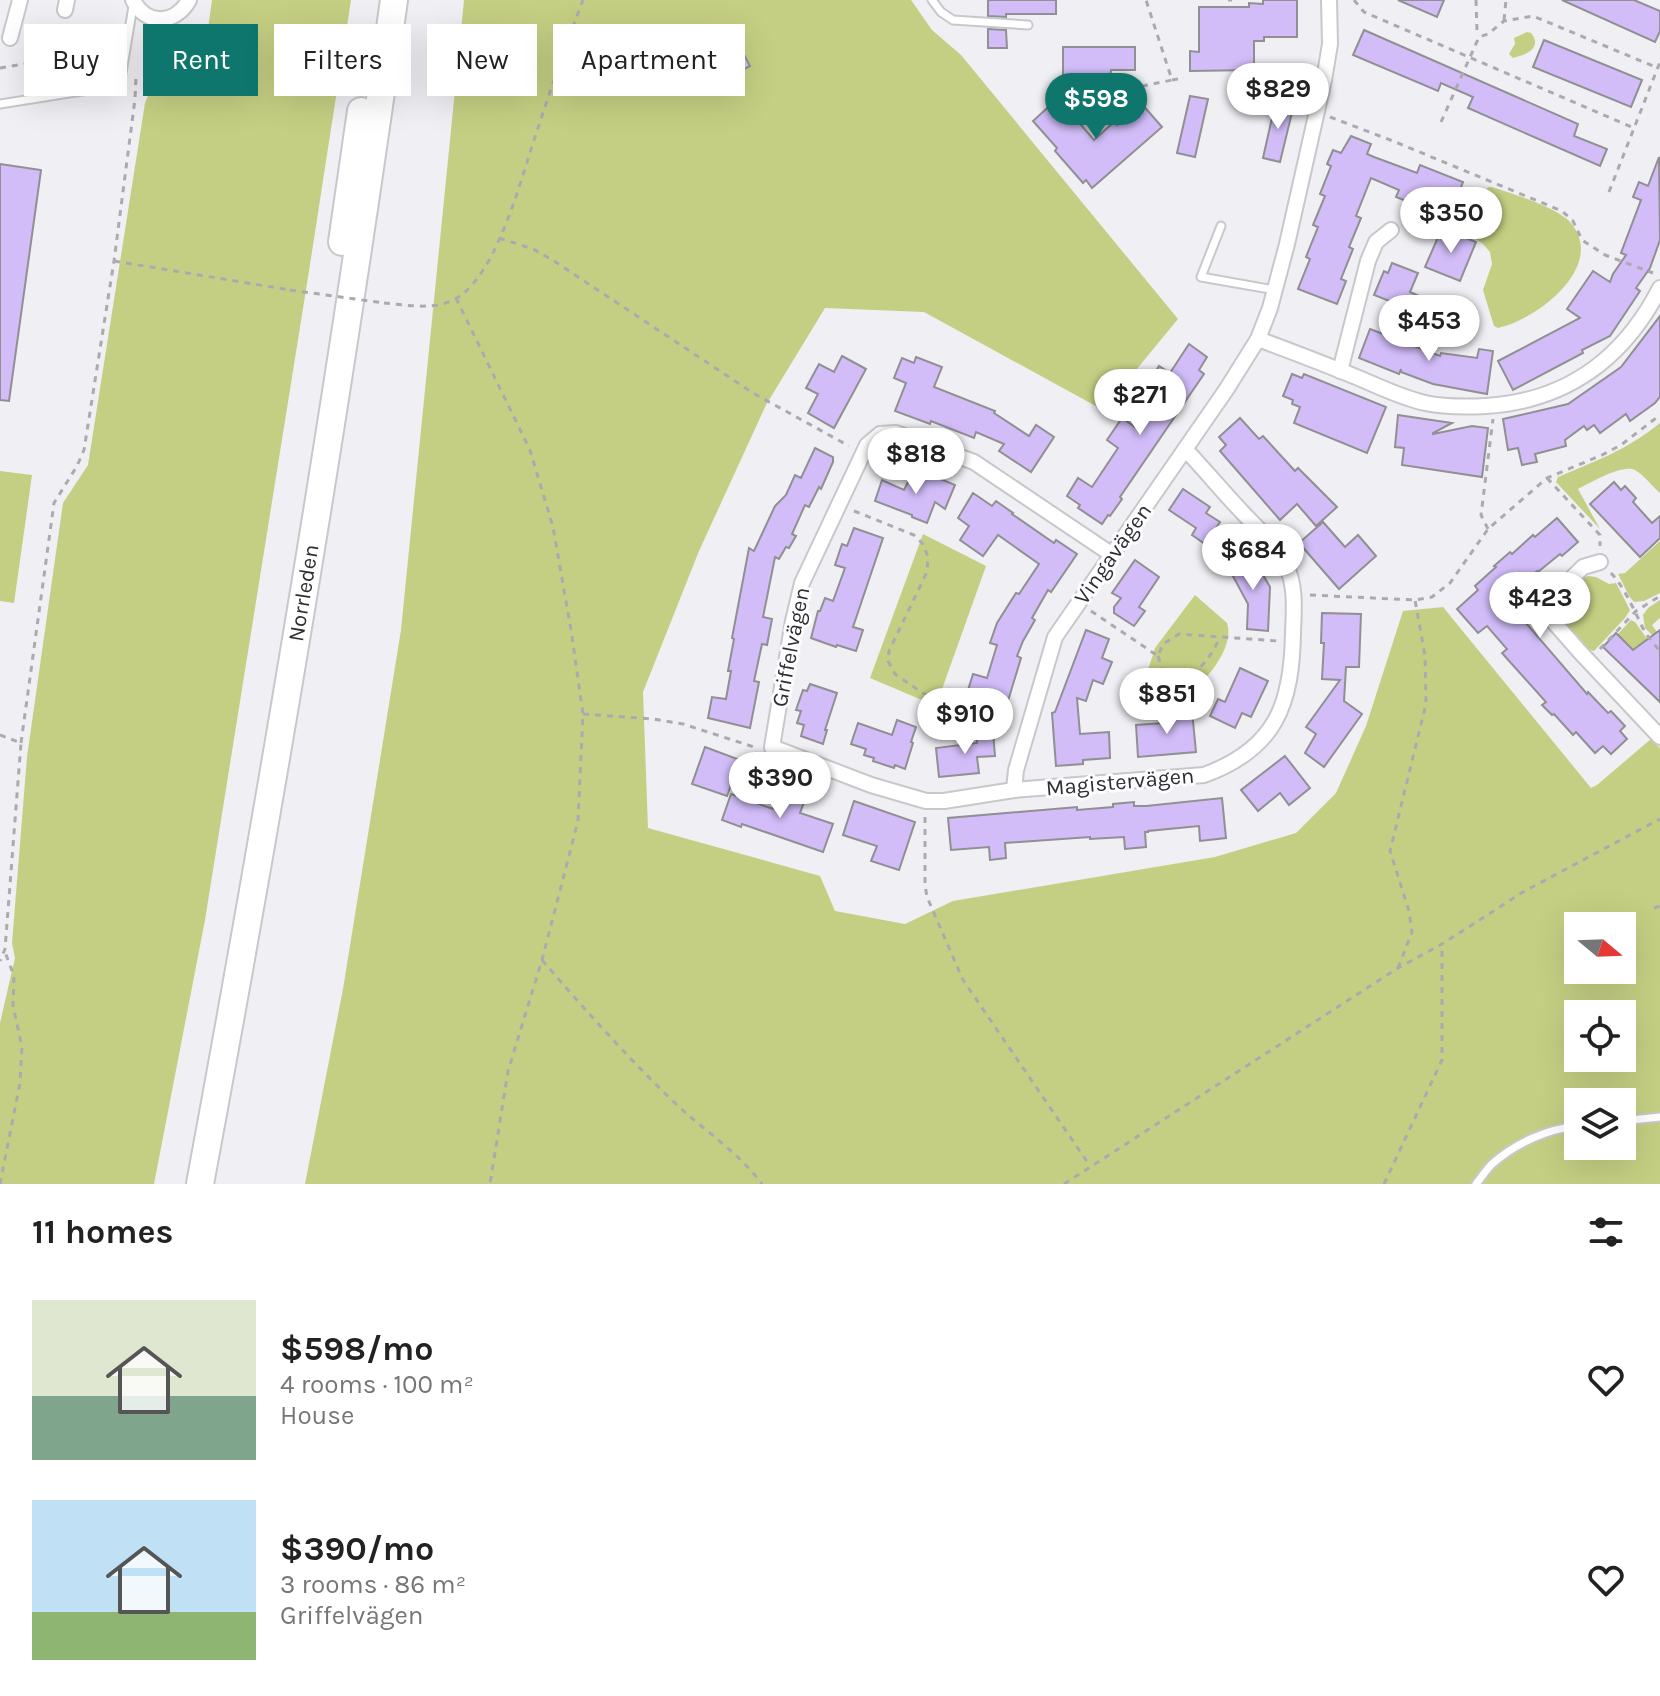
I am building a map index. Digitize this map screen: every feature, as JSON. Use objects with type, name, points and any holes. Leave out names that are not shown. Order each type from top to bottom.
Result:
[{"type":"highway","name":"Norrleden","points":[[182,1184],[271,687],[343,236],[376,0]]},
{"type":"highway","name":"Norrleden","points":[[200,1184],[288,690],[365,209],[394,0]]},
{"type":"street","points":[[10,38],[20,0]]},
{"type":"street","points":[[133,2],[148,17],[169,19],[184,10],[189,0]]},
{"type":"street","name":"Vingavägen","points":[[1014,790],[1016,770],[1055,637],[1258,339],[1275,290],[1317,112],[1330,44],[1329,0]]},
{"type":"street","points":[[1340,371],[1368,261],[1376,242],[1391,230]]},
{"type":"street","points":[[1258,339],[1426,403],[1495,405],[1523,401],[1554,391],[1588,374],[1625,341],[1660,288]]},
{"type":"street","points":[[863,454],[867,445],[880,434],[896,433],[974,462],[1111,554]]},
{"type":"street","name":"Magistervägen","points":[[1014,790],[1204,775],[1220,770],[1257,745],[1277,720],[1285,699],[1293,642],[1294,595],[1290,576],[1280,555],[1185,449]]},
{"type":"street","name":"Griffelvägen","points":[[772,747],[802,583],[863,454]]},
{"type":"street","points":[[1600,562],[1583,567],[1551,599],[1547,611],[1588,661],[1660,737]]},
{"type":"street","points":[[772,747],[871,785],[926,801],[1014,790]]},
{"type":"lane","points":[[932,0],[941,12],[953,20],[1028,25]]},
{"type":"lane","points":[[127,41],[133,2]]},
{"type":"lane","points":[[0,104],[51,96]]},
{"type":"lane","points":[[1221,226],[1201,277],[1275,290]]},
{"type":"lane","points":[[1636,1120],[1660,1117]]},
{"type":"lane","points":[[1476,1184],[1491,1165],[1526,1142],[1564,1127]]},
{"type":"path","points":[[114,261],[384,303],[427,306],[456,298],[477,279],[499,238],[583,0]]},
{"type":"path","points":[[1146,0],[1172,80]]},
{"type":"path","points":[[1354,0],[1364,12],[1634,128]]},
{"type":"path","points":[[1441,122],[1479,37],[1476,0]]},
{"type":"path","points":[[1504,21],[1506,0]]},
{"type":"path","points":[[1479,37],[1504,21],[1533,16],[1658,68]]},
{"type":"path","points":[[1609,192],[1660,62]]},
{"type":"path","points":[[0,68],[24,64]]},
{"type":"path","points":[[0,961],[5,949],[21,743],[54,503],[84,450],[114,261],[136,74]]},
{"type":"path","points":[[1133,88],[1120,110],[1095,127],[1074,110],[1065,96],[1079,86],[1133,88],[1184,78]]},
{"type":"path","points":[[1317,112],[1562,211],[1573,221],[1582,240],[1605,255],[1660,276]]},
{"type":"path","points":[[499,238],[533,249],[554,261],[753,393],[863,454]]},
{"type":"path","points":[[456,298],[530,450],[553,527],[583,714],[578,821],[542,960],[508,1071],[490,1184]]},
{"type":"path","points":[[1488,529],[1481,515],[1495,405]]},
{"type":"path","points":[[1294,595],[1415,600],[1432,597],[1450,583],[1488,529],[1547,478],[1621,445],[1660,415]]},
{"type":"path","points":[[1547,478],[1600,535],[1600,562],[1618,581],[1646,633],[1660,651]]},
{"type":"path","points":[[839,506],[908,532],[926,549],[927,572],[889,651],[888,661],[895,674],[937,701],[1027,732]]},
{"type":"path","points":[[1588,661],[1636,611],[1660,596]]},
{"type":"path","points":[[1398,968],[1412,932],[1409,911],[1390,851],[1426,704],[1425,656],[1415,600]]},
{"type":"path","points":[[1078,602],[1158,656],[1163,672],[1176,678],[1184,679],[1201,667],[1220,637]]},
{"type":"path","points":[[1158,656],[1163,644],[1179,634],[1293,642]]},
{"type":"path","points":[[583,714],[683,724],[760,749],[772,747]]},
{"type":"path","points":[[0,735],[21,743]]},
{"type":"path","points":[[926,801],[927,897],[963,980],[1091,1167]]},
{"type":"path","points":[[1064,1184],[1398,968],[1523,892],[1660,819]]},
{"type":"path","points":[[1654,908],[1660,906]]},
{"type":"path","points":[[1384,1184],[1442,1060],[1442,944]]},
{"type":"path","points":[[0,1184],[20,1083],[22,1047],[13,1006],[14,976],[5,949]]},
{"type":"path","points":[[542,960],[616,1044],[679,1107],[751,1169],[762,1184]]},
{"type":"green space","points":[[212,0],[351,0],[347,24],[274,24],[274,96],[336,96],[205,920],[154,1184],[0,1184],[0,1023],[15,958],[12,943],[27,757],[63,503],[88,465],[145,103],[148,96],[258,96],[258,24],[209,24]]},
{"type":"green space","points":[[464,0],[911,0],[932,30],[961,55],[1178,319],[1103,410],[924,312],[825,308],[766,405],[699,551],[643,692],[648,828],[820,876],[835,911],[905,924],[953,901],[1215,857],[1296,833],[1336,793],[1366,726],[1403,611],[1443,607],[1591,788],[1651,739],[1660,748],[1660,1184],[305,1184],[343,989],[401,630],[454,96],[537,96],[537,24],[462,24]]},
{"type":"green space","points":[[1527,32],[1534,38],[1534,47],[1528,53],[1513,58],[1509,54],[1515,44],[1514,38]]},
{"type":"green space","points":[[1489,187],[1523,197],[1556,212],[1571,223],[1580,240],[1580,257],[1574,273],[1562,289],[1530,314],[1498,328],[1494,326],[1483,290],[1492,264],[1490,252],[1467,234]]},
{"type":"green space","points":[[1660,423],[1660,493],[1638,472],[1629,469],[1614,472],[1578,489],[1600,529],[1556,482],[1558,477],[1623,448]]},
{"type":"green space","points":[[0,471],[32,475],[14,603],[0,601]]},
{"type":"green space","points":[[923,534],[986,566],[936,706],[870,678]]},
{"type":"green space","points":[[1660,541],[1660,593],[1634,602],[1618,574],[1625,573]]},
{"type":"green space","points":[[1588,576],[1609,584],[1616,583],[1630,610],[1594,651],[1583,645],[1569,630],[1558,610],[1568,592]]},
{"type":"green space","points":[[1195,595],[1227,623],[1228,640],[1221,657],[1199,685],[1143,686],[1155,648]]},
{"type":"green space","points":[[1660,600],[1660,618],[1652,625],[1657,632],[1653,636],[1645,628],[1643,615]]},
{"type":"green space","points":[[1631,620],[1653,647],[1644,660],[1617,635]]},
{"type":"building","points":[[988,0],[1056,0],[1056,14],[988,16]]},
{"type":"building","points":[[1263,0],[1297,0],[1297,37],[1264,37],[1264,41],[1254,41],[1254,70],[1190,71],[1190,51],[1199,52],[1199,7],[1249,7],[1249,3],[1263,4]]},
{"type":"building","points":[[1398,0],[1444,0],[1437,17]]},
{"type":"building","points":[[1562,0],[1634,0],[1660,11],[1660,31],[1655,42]]},
{"type":"building","points":[[988,29],[1006,30],[1007,48],[988,48]]},
{"type":"building","points":[[1364,30],[1578,124],[1574,136],[1607,149],[1600,166],[1468,108],[1473,97],[1441,83],[1438,91],[1353,55]]},
{"type":"building","points":[[1544,40],[1642,80],[1631,107],[1533,67]]},
{"type":"building","points":[[1063,47],[1135,47],[1135,70],[1111,70],[1110,81],[1063,80]]},
{"type":"building","points":[[1190,96],[1208,99],[1195,157],[1177,153]]},
{"type":"building","points":[[1056,100],[1094,140],[1114,122],[1117,125],[1141,103],[1162,127],[1092,188],[1086,180],[1083,183],[1033,121]]},
{"type":"building","points":[[1276,100],[1294,104],[1280,162],[1263,158]]},
{"type":"building","points":[[1351,136],[1371,144],[1367,154],[1374,157],[1417,173],[1420,165],[1463,182],[1449,218],[1396,197],[1399,190],[1371,178],[1356,216],[1361,218],[1349,247],[1353,249],[1341,279],[1346,281],[1337,304],[1298,289],[1318,227],[1313,225],[1325,196],[1320,194],[1331,166],[1327,164],[1333,150],[1341,153]]},
{"type":"building","points":[[1659,157],[1660,240],[1650,268],[1636,288],[1640,291],[1610,336],[1513,390],[1498,361],[1580,318],[1567,309],[1593,271],[1610,282],[1626,255],[1621,253],[1641,200],[1633,197],[1639,182],[1648,186]]},
{"type":"building","points":[[0,164],[41,170],[9,401],[0,400]]},
{"type":"building","points":[[1442,228],[1476,242],[1460,281],[1425,267]]},
{"type":"building","points":[[1392,263],[1418,273],[1410,292],[1426,299],[1420,313],[1374,295],[1384,271],[1388,273]]},
{"type":"building","points":[[1660,316],[1660,397],[1655,403],[1630,421],[1626,414],[1600,433],[1594,425],[1587,430],[1584,426],[1565,440],[1566,446],[1535,454],[1537,462],[1522,465],[1518,448],[1508,450],[1503,419],[1568,404],[1621,367]]},
{"type":"building","points":[[1370,329],[1440,356],[1441,353],[1477,358],[1479,349],[1493,351],[1487,394],[1433,384],[1401,372],[1401,369],[1399,374],[1359,358]]},
{"type":"building","points":[[1189,344],[1207,357],[1199,370],[1204,374],[1120,497],[1122,499],[1102,524],[1078,508],[1080,505],[1067,496],[1078,478],[1092,487],[1118,448],[1107,440],[1122,418],[1135,427],[1159,392],[1147,385],[1159,366],[1170,373]]},
{"type":"building","points":[[842,356],[866,369],[834,428],[808,413],[818,394],[806,388],[819,364],[834,372]]},
{"type":"building","points":[[916,357],[942,367],[934,387],[995,411],[1029,436],[1036,425],[1054,437],[1031,472],[999,451],[1004,444],[976,432],[974,438],[895,411],[906,383],[894,378],[902,358],[914,363]]},
{"type":"building","points":[[1292,374],[1302,378],[1304,374],[1386,407],[1367,453],[1294,423],[1300,407],[1283,396]]},
{"type":"building","points":[[1398,415],[1452,423],[1433,434],[1472,426],[1488,428],[1482,477],[1402,465],[1404,448],[1395,447]]},
{"type":"building","points":[[1240,418],[1259,439],[1263,436],[1295,471],[1298,468],[1337,507],[1316,526],[1297,504],[1280,520],[1220,451],[1226,445],[1219,437]]},
{"type":"building","points":[[815,448],[833,457],[833,462],[821,489],[819,487],[809,507],[805,505],[789,548],[786,547],[779,559],[775,557],[763,617],[772,619],[767,645],[762,644],[754,681],[759,682],[750,728],[708,718],[712,697],[726,699],[732,638],[749,548],[754,551],[775,506],[786,495],[795,475],[801,478]]},
{"type":"building","points":[[913,472],[930,478],[931,475],[955,485],[945,509],[935,502],[927,523],[875,501],[882,480],[904,490]]},
{"type":"building","points":[[1614,482],[1621,490],[1625,486],[1636,498],[1633,502],[1652,523],[1660,516],[1660,538],[1640,557],[1590,504]]},
{"type":"building","points":[[1183,489],[1210,507],[1206,513],[1220,522],[1205,544],[1192,535],[1196,528],[1169,510]]},
{"type":"building","points":[[973,493],[992,506],[996,501],[1054,543],[1056,540],[1077,554],[1051,592],[1048,590],[1032,618],[1035,620],[1017,656],[1021,658],[1004,714],[965,700],[973,674],[987,678],[997,645],[990,643],[997,623],[1039,564],[998,535],[983,556],[960,540],[969,526],[958,518]]},
{"type":"building","points":[[1557,518],[1578,542],[1537,571],[1507,601],[1587,694],[1608,713],[1611,711],[1625,726],[1620,731],[1627,739],[1611,754],[1603,746],[1595,753],[1576,732],[1573,735],[1542,705],[1546,702],[1502,653],[1507,649],[1487,626],[1478,633],[1457,609],[1478,590],[1475,586],[1494,566]]},
{"type":"building","points":[[1323,522],[1345,547],[1358,535],[1376,556],[1339,589],[1299,543]]},
{"type":"building","points":[[854,528],[883,538],[853,627],[863,630],[856,651],[811,638],[825,598],[833,601],[845,568],[835,565],[842,544],[847,546]]},
{"type":"building","points":[[1251,554],[1270,587],[1268,631],[1247,629],[1248,604],[1228,567]]},
{"type":"building","points":[[1135,560],[1159,577],[1139,607],[1145,611],[1134,626],[1114,613],[1114,607],[1121,598],[1112,593]]},
{"type":"building","points":[[1322,613],[1361,614],[1359,667],[1346,667],[1344,701],[1362,714],[1324,767],[1305,753],[1316,734],[1306,727],[1340,680],[1322,679]]},
{"type":"building","points":[[1086,630],[1109,639],[1102,658],[1112,662],[1103,684],[1093,680],[1086,701],[1077,698],[1080,734],[1109,732],[1110,758],[1056,766],[1052,713]]},
{"type":"building","points":[[1660,630],[1660,702],[1603,647],[1616,633],[1633,650]]},
{"type":"building","points":[[1240,668],[1268,681],[1251,717],[1242,713],[1235,728],[1210,716],[1218,699],[1225,702]]},
{"type":"building","points":[[810,684],[837,693],[823,744],[801,736],[804,725],[797,723],[801,711],[796,710],[803,690],[807,691]]},
{"type":"building","points":[[1192,711],[1196,752],[1138,757],[1136,725],[1165,723],[1164,714]]},
{"type":"building","points":[[897,720],[916,727],[905,769],[873,761],[874,758],[864,755],[866,749],[851,744],[858,723],[892,735]]},
{"type":"building","points":[[993,732],[995,756],[977,757],[979,773],[939,777],[936,748],[977,743],[976,733]]},
{"type":"building","points":[[705,747],[740,760],[727,796],[692,784]]},
{"type":"building","points":[[1285,756],[1310,788],[1289,805],[1280,793],[1258,811],[1241,790]]},
{"type":"building","points":[[784,790],[806,797],[800,813],[833,824],[823,852],[722,820],[731,794],[773,809]]},
{"type":"building","points":[[1222,798],[1226,838],[1200,841],[1199,826],[1145,832],[1146,847],[1125,849],[1124,837],[1090,837],[1005,843],[1006,858],[990,860],[989,847],[951,850],[948,818],[1113,807],[1113,804],[1134,802],[1134,806],[1146,806]]},
{"type":"building","points":[[854,801],[915,822],[899,870],[871,861],[877,846],[843,835]]}]
